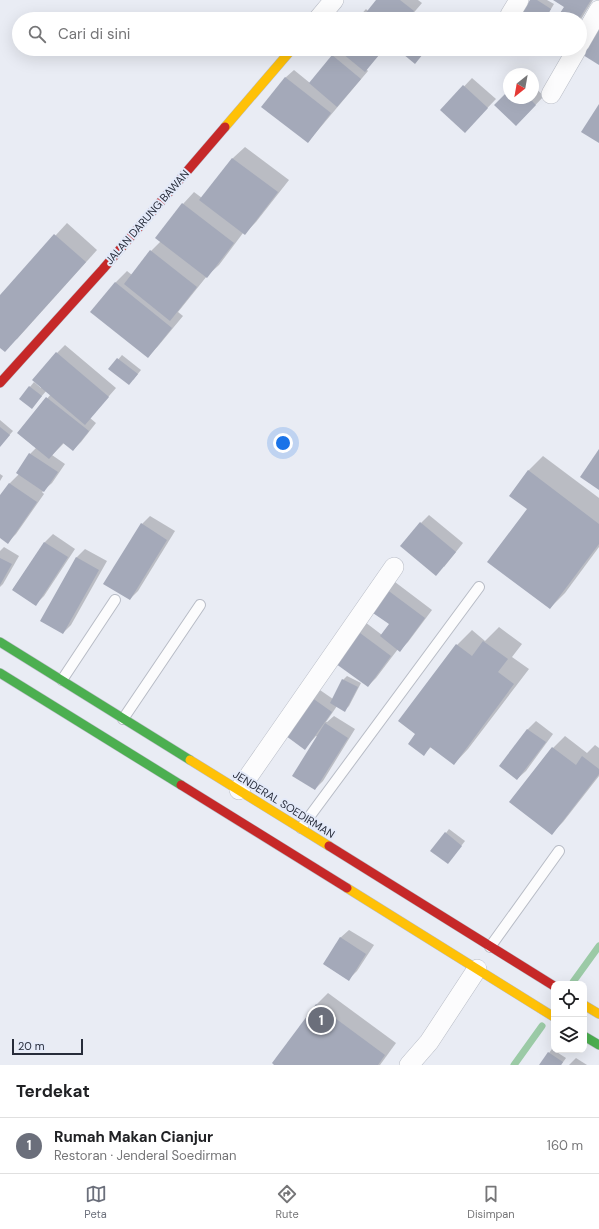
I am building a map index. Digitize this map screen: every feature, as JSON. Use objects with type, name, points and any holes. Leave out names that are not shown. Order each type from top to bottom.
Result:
[{"type":"main road","name":"JALAN DARUNG BAWAN","points":[[0,383],[113,258],[286,56]]},
{"type":"main road","name":"JENDERAL SOEDIRMAN","points":[[0,642],[551,984]]},
{"type":"main road","points":[[0,673],[551,1015]]},
{"type":"main road","points":[[587,1007],[599,1014]]},
{"type":"main road","points":[[587,1038],[599,1045]]},
{"type":"street","points":[[324,12],[334,0]]},
{"type":"street","points":[[587,31],[599,10]]},
{"type":"street","points":[[551,94],[573,56]]},
{"type":"street","points":[[239,790],[394,567]]},
{"type":"street","points":[[409,1065],[428,1042],[477,969]]},
{"type":"lane","points":[[301,828],[480,587]]},
{"type":"lane","points":[[62,680],[115,600]]},
{"type":"lane","points":[[124,719],[200,605]]},
{"type":"lane","points":[[490,947],[559,851]]},
{"type":"building","points":[[376,0],[400,0],[414,11],[413,12],[366,12]]},
{"type":"building","points":[[530,0],[537,0],[551,9],[549,12],[523,12]]},
{"type":"building","points":[[553,0],[591,0],[583,12],[561,12],[564,7]]},
{"type":"building","points":[[599,29],[599,65],[585,56],[587,56],[587,48]]},
{"type":"building","points":[[331,56],[333,56],[361,79],[337,107],[309,83]]},
{"type":"building","points":[[346,56],[378,56],[365,72]]},
{"type":"building","points":[[405,56],[421,56],[415,64]]},
{"type":"building","points":[[285,77],[331,113],[308,143],[261,107]]},
{"type":"building","points":[[463,85],[488,108],[465,133],[440,110]]},
{"type":"building","points":[[503,96],[503,104],[536,105],[516,126],[494,105]]},
{"type":"building","points":[[599,104],[599,143],[581,132]]},
{"type":"building","points":[[232,158],[278,192],[245,235],[199,200]]},
{"type":"building","points":[[182,203],[234,243],[207,278],[155,238]]},
{"type":"building","points":[[54,234],[86,262],[5,352],[0,348],[0,295]]},
{"type":"building","points":[[150,250],[197,287],[170,321],[124,284]]},
{"type":"building","points":[[115,282],[172,328],[148,358],[90,312]]},
{"type":"building","points":[[56,352],[109,397],[85,425],[32,380]]},
{"type":"building","points":[[117,358],[138,374],[129,385],[108,369]]},
{"type":"building","points":[[29,386],[42,396],[32,409],[19,399]]},
{"type":"building","points":[[46,397],[89,431],[73,451],[63,443],[49,459],[17,433]]},
{"type":"building","points":[[0,427],[10,435],[0,447]]},
{"type":"building","points":[[599,449],[599,490],[580,477]]},
{"type":"building","points":[[29,453],[58,472],[44,492],[16,473]]},
{"type":"building","points":[[528,470],[599,524],[599,544],[550,609],[487,562],[527,509],[509,496]]},
{"type":"building","points":[[9,483],[37,502],[8,544],[0,538],[0,495]]},
{"type":"building","points":[[420,522],[456,552],[436,576],[400,546]]},
{"type":"building","points":[[141,523],[167,540],[130,600],[103,584]]},
{"type":"building","points":[[44,542],[68,557],[36,606],[12,590]]},
{"type":"building","points":[[76,557],[99,570],[63,634],[40,621]]},
{"type":"building","points":[[0,558],[12,564],[0,585]]},
{"type":"building","points":[[386,589],[425,618],[400,652],[380,636],[389,624],[370,611]]},
{"type":"building","points":[[356,630],[391,656],[368,687],[332,661]]},
{"type":"building","points":[[483,641],[508,659],[498,672],[514,684],[454,765],[430,747],[424,756],[408,744],[415,734],[398,721],[456,644],[472,656]]},
{"type":"building","points":[[342,679],[358,687],[345,712],[330,703]]},
{"type":"building","points":[[308,695],[332,712],[305,750],[282,733]]},
{"type":"building","points":[[325,723],[348,738],[315,790],[292,776]]},
{"type":"building","points":[[527,729],[546,742],[517,780],[499,766]]},
{"type":"building","points":[[552,747],[576,765],[582,756],[599,769],[599,774],[552,835],[509,802]]},
{"type":"building","points":[[445,832],[462,846],[448,864],[430,851]]},
{"type":"building","points":[[340,937],[366,954],[349,981],[323,964]]},
{"type":"building","points":[[316,1004],[385,1055],[378,1065],[274,1065],[272,1063]]},
{"type":"building","points":[[548,1052],[563,1062],[561,1065],[539,1065]]},
{"type":"waterway","points":[[574,981],[599,946]]},
{"type":"waterway","points":[[514,1065],[542,1026]]},
{"type":"traffic: fast","points":[[0,642],[190,760]]},
{"type":"traffic: fast","points":[[0,673],[181,785]]},
{"type":"traffic: fast","points":[[587,1038],[599,1045]]},
{"type":"traffic: slow","points":[[225,127],[286,56]]},
{"type":"traffic: slow","points":[[190,760],[329,846]]},
{"type":"traffic: slow","points":[[347,888],[551,1015]]},
{"type":"traffic: slow","points":[[587,1007],[599,1014]]},
{"type":"traffic: jam","points":[[0,383],[103,269],[225,127]]},
{"type":"traffic: jam","points":[[181,785],[347,888]]},
{"type":"traffic: jam","points":[[329,846],[551,984]]},
{"type":"place","name":"Rumah Makan Cianjur","points":[[321,1020]]}]
